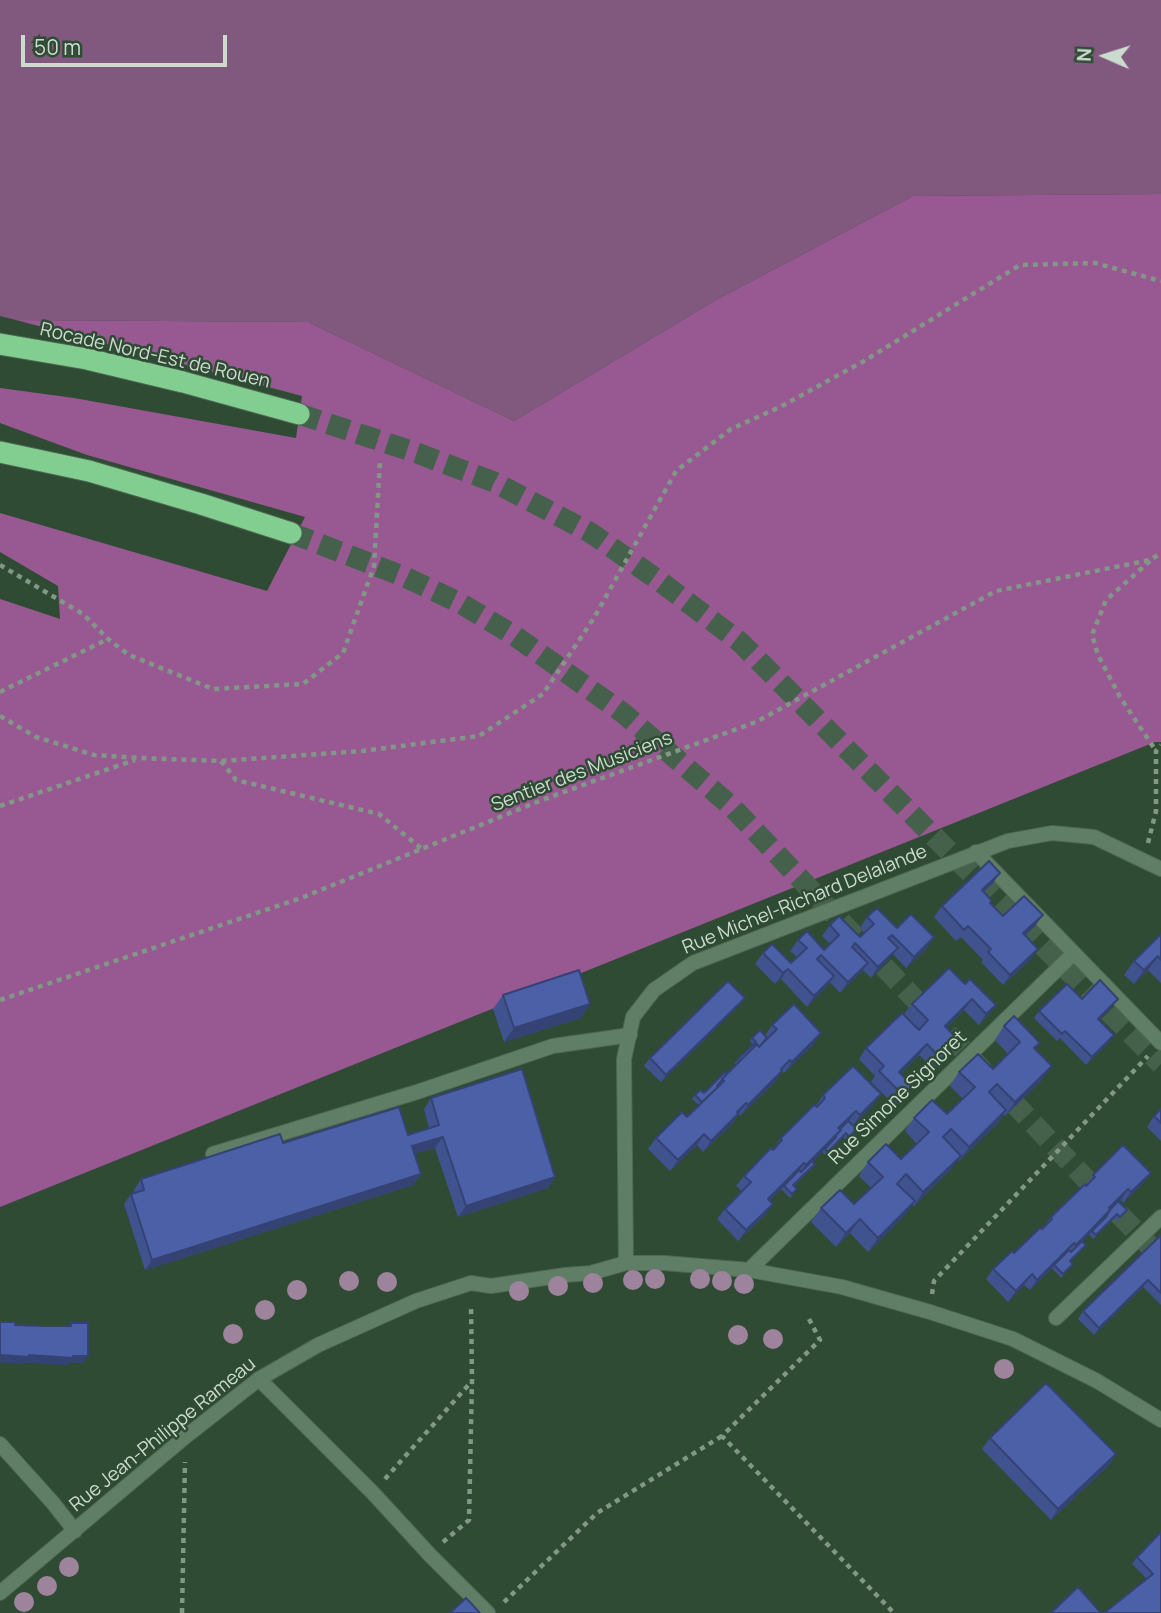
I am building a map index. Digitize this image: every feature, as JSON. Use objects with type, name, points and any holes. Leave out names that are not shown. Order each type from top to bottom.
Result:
[{"type":"highway","name":"Rocade Nord-Est de Rouen","points":[[0,344],[86,359],[299,414]]},
{"type":"highway","points":[[0,452],[89,471],[201,503],[291,533]]},
{"type":"street","name":"Rue Michel-Richard Delalande","points":[[626,1263],[624,1059],[633,1017],[654,990],[693,963],[1008,841],[1052,833],[1094,837],[1161,869]]},
{"type":"street","points":[[976,852],[1161,1043]]},
{"type":"street","name":"Rue Simone Signoret","points":[[749,1270],[1074,953]]},
{"type":"street","points":[[213,1154],[417,1092],[553,1046],[630,1035]]},
{"type":"street","points":[[1056,1318],[1161,1217]]},
{"type":"street","name":"Rue Jean-Philippe Rameau","points":[[0,1593],[259,1379],[318,1345],[416,1301],[471,1283],[491,1286],[592,1273],[626,1263],[664,1263],[749,1270],[842,1287],[1013,1339],[1097,1381],[1161,1420]]},
{"type":"street","points":[[259,1379],[488,1613]]},
{"type":"street","points":[[0,1444],[75,1531]]},
{"type":"path","points":[[0,716],[36,737],[94,755],[139,758],[221,761],[362,751],[479,736],[543,694],[594,618],[676,471],[731,429],[780,407],[864,361],[1020,265],[1095,263],[1161,281]]},
{"type":"path","points":[[0,565],[83,614],[129,655],[213,689],[303,684],[343,653],[374,566],[380,461]]},
{"type":"path","name":"Sentier des Musiciens","points":[[0,1000],[301,898],[542,800],[757,722],[996,591],[1150,560],[1161,553]]},
{"type":"path","points":[[1144,862],[1156,811],[1156,751],[1120,698],[1091,635],[1106,600],[1150,560]]},
{"type":"path","points":[[0,692],[108,639]]},
{"type":"path","points":[[1156,751],[1161,745]]},
{"type":"path","points":[[0,806],[139,758]]},
{"type":"path","points":[[221,761],[236,780],[379,814],[422,849]]},
{"type":"path","points":[[930,1312],[934,1281],[1130,1077]]},
{"type":"path","points":[[429,1554],[469,1520],[471,1283]]},
{"type":"path","points":[[502,1604],[597,1513],[722,1436],[820,1340],[809,1319]]},
{"type":"path","points":[[373,1493],[472,1380]]},
{"type":"path","points":[[722,1436],[894,1613]]},
{"type":"path","points":[[182,1613],[186,1437]]},
{"type":"shaded area","points":[[0,0],[1161,0],[1161,194],[913,196],[716,300],[514,421],[308,322],[16,320],[0,316]]},
{"type":"shaded area","points":[[1161,194],[1161,742],[1155,742],[0,1207],[0,599],[60,619],[58,586],[0,552],[0,513],[267,591],[305,517],[87,455],[0,423],[0,388],[74,398],[296,438],[302,396],[16,320],[308,322],[514,421],[716,300],[913,196]]},
{"type":"building","points":[[989,861],[1000,873],[982,890],[1003,916],[1024,896],[1043,915],[1023,933],[1038,949],[1010,975],[988,952],[991,949],[968,926],[964,930],[942,906]]},
{"type":"building","points":[[877,908],[897,928],[911,914],[934,937],[914,957],[892,935],[888,938],[898,948],[878,967],[855,943],[852,947],[868,963],[848,982],[821,955],[817,959],[834,976],[814,996],[788,969],[783,973],[763,953],[772,944],[791,963],[807,948],[798,940],[807,931],[824,950],[839,935],[830,925],[839,916],[860,937],[874,924],[867,917]]},
{"type":"building","points":[[1160,935],[1161,960],[1158,956],[1144,970],[1134,961]]},
{"type":"building","points":[[949,968],[965,984],[970,979],[996,1005],[986,1014],[972,999],[945,1026],[959,1041],[941,1059],[927,1044],[899,1072],[913,1086],[903,1095],[879,1071],[884,1066],[866,1048],[902,1013],[919,1030],[928,1020],[912,1004]]},
{"type":"building","points":[[579,970],[590,1004],[514,1028],[503,995]]},
{"type":"building","points":[[1100,980],[1118,999],[1098,1019],[1114,1035],[1092,1057],[1065,1031],[1062,1034],[1039,1011],[1067,984],[1082,999]]},
{"type":"building","points":[[728,981],[745,998],[666,1075],[650,1058]]},
{"type":"building","points":[[794,1004],[821,1033],[792,1062],[790,1060],[748,1105],[746,1103],[711,1141],[704,1134],[678,1160],[656,1138],[682,1112],[687,1117],[757,1044],[759,1047],[777,1029],[772,1025]]},
{"type":"building","points":[[1014,1016],[1040,1043],[1034,1048],[1052,1066],[1015,1102],[997,1084],[989,1092],[1006,1110],[969,1147],[951,1129],[943,1137],[961,1156],[923,1192],[906,1174],[897,1184],[915,1201],[878,1238],[860,1219],[846,1233],[821,1208],[840,1190],[854,1204],[883,1177],[868,1162],[886,1144],[901,1159],[929,1132],[914,1118],[932,1100],[947,1114],[975,1087],[959,1072],[978,1054],[993,1069],[1020,1042],[1004,1026]]},
{"type":"building","points":[[760,1030],[767,1038],[739,1062],[738,1059],[756,1042],[752,1038]]},
{"type":"building","points":[[853,1066],[881,1094],[860,1115],[856,1111],[838,1128],[841,1130],[768,1199],[773,1204],[746,1230],[725,1209],[751,1182],[744,1176],[771,1148],[773,1150],[782,1140],[780,1139],[814,1105],[817,1107],[825,1098],[823,1095]]},
{"type":"building","points":[[522,1069],[555,1177],[466,1206],[443,1137],[412,1146],[421,1174],[152,1260],[131,1194],[144,1190],[141,1179],[280,1134],[283,1143],[399,1107],[408,1135],[439,1125],[431,1098]]},
{"type":"building","points":[[727,1073],[718,1087],[702,1102],[695,1095],[700,1090],[704,1093]]},
{"type":"building","points":[[1161,1109],[1161,1123],[1154,1116]]},
{"type":"building","points":[[848,1121],[857,1129],[849,1137],[846,1133],[828,1152],[825,1149]]},
{"type":"building","points":[[1123,1145],[1151,1173],[1131,1192],[1128,1189],[1076,1245],[1074,1243],[1037,1280],[1032,1274],[1016,1291],[993,1269],[1042,1229]]},
{"type":"building","points":[[812,1161],[815,1164],[793,1185],[797,1189],[792,1194],[784,1186]]},
{"type":"building","points":[[1118,1201],[1127,1210],[1120,1217],[1117,1214],[1096,1235],[1092,1231]]},
{"type":"building","points":[[1161,1235],[1161,1293],[1148,1280],[1099,1328],[1083,1311]]},
{"type":"building","points":[[1082,1241],[1086,1245],[1070,1261],[1073,1264],[1063,1274],[1054,1265]]},
{"type":"building","points":[[0,1322],[44,1326],[88,1323],[88,1356],[73,1358],[0,1355]]},
{"type":"building","points":[[1046,1383],[1116,1454],[1058,1509],[990,1438]]},
{"type":"building","points":[[1161,1532],[1161,1613],[1104,1613],[1153,1574],[1137,1557]]},
{"type":"building","points":[[1078,1587],[1101,1613],[1051,1613]]},
{"type":"building","points":[[466,1598],[480,1613],[450,1613]]},
{"type":"tunnel","points":[[299,414],[494,482],[591,533],[661,582],[740,642],[1161,1064]]},
{"type":"tunnel","points":[[291,533],[405,577],[460,603],[515,636],[623,713],[731,806],[1161,1258]]}]
